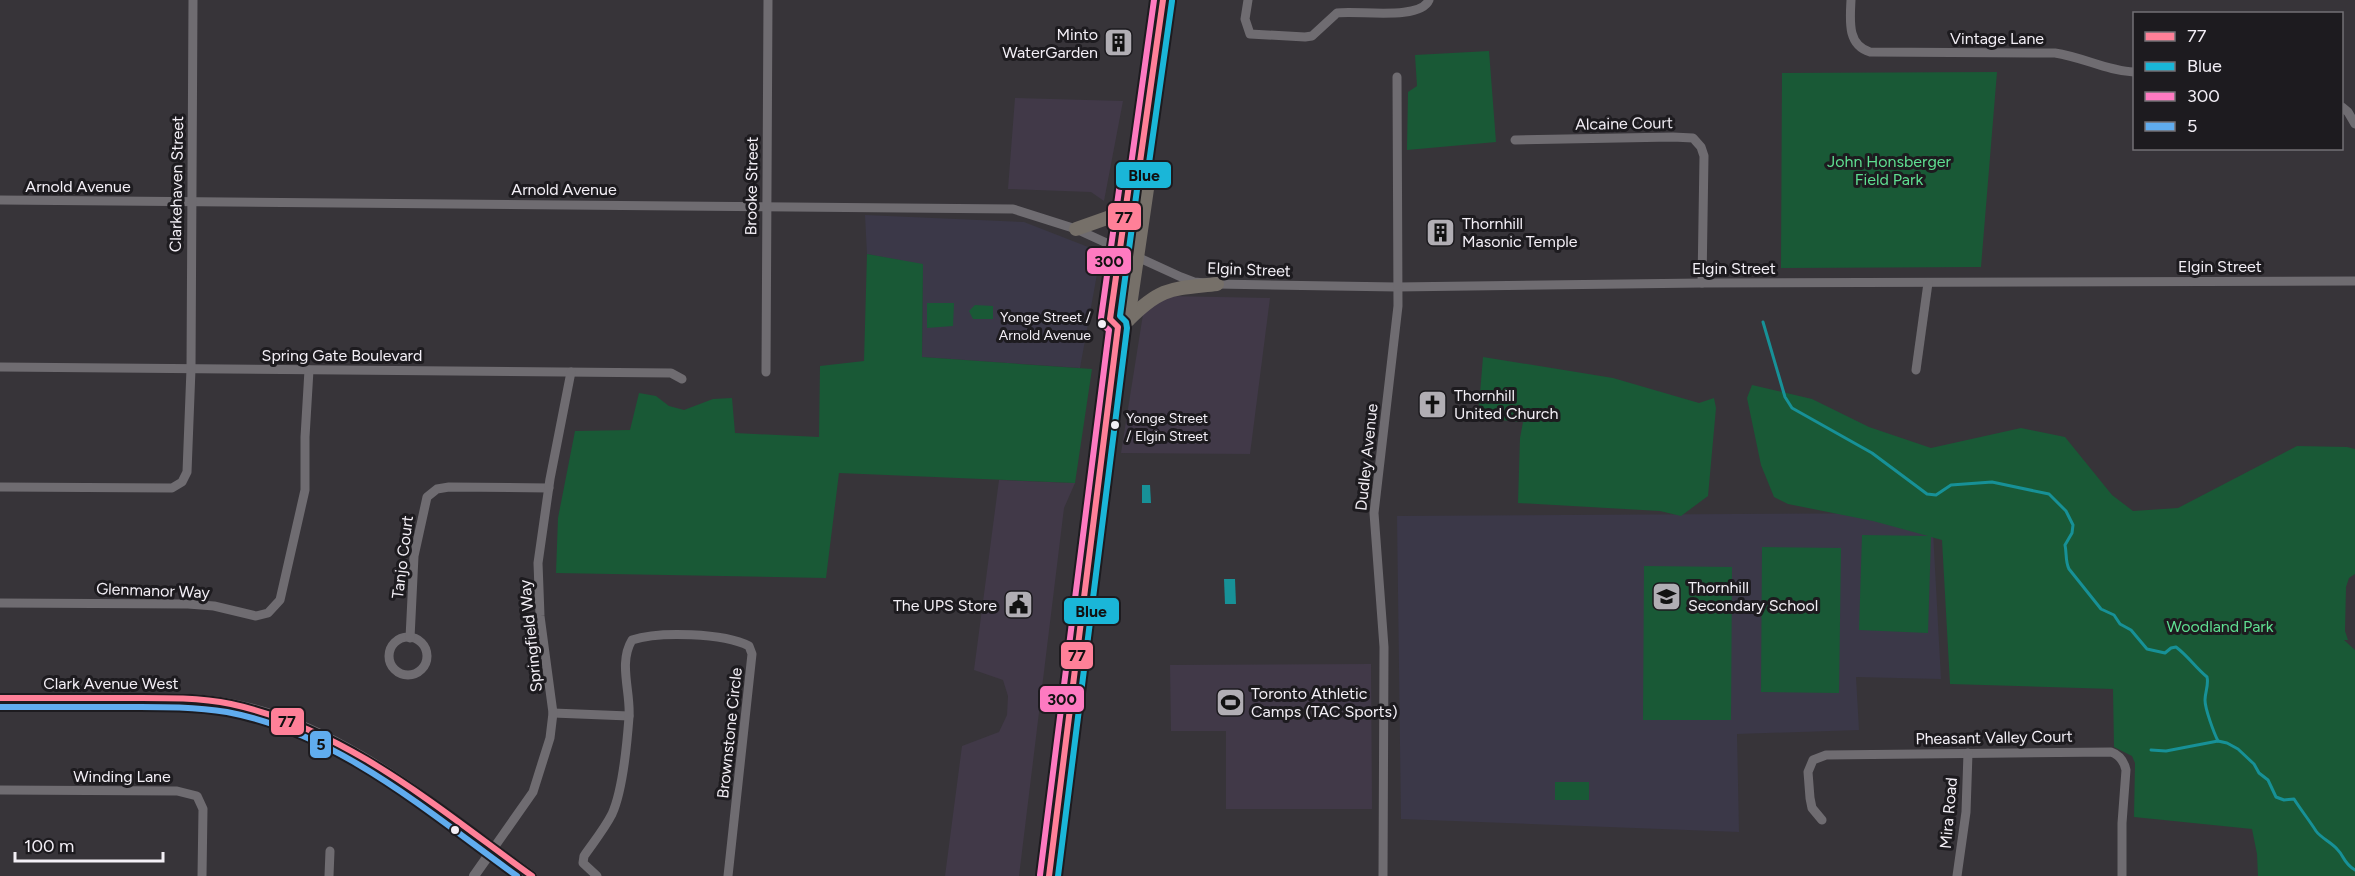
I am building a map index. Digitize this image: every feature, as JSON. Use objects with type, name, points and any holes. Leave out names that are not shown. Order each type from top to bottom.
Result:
[{"type":"main road","points":[[1123,323],[1110,319],[1130,178],[1139,169],[1163,0]]},
{"type":"main road","points":[[1049,876],[1123,323],[1137,258],[1148,182],[1139,169]]},
{"type":"main road","points":[[1076,229],[1110,218],[1126,206]]},
{"type":"main road","points":[[1123,323],[1155,295],[1172,289],[1217,284]]},
{"type":"street","name":"Clarkehaven Street","points":[[190,369],[193,0]]},
{"type":"street","name":"Brooke Street","points":[[766,372],[765,205],[768,0]]},
{"type":"street","points":[[1248,0],[1245,19],[1250,34],[1305,37],[1312,36],[1337,13],[1412,12],[1425,7],[1429,0]]},
{"type":"street","name":"Vintage Lane","points":[[1851,0],[1850,31],[1858,46],[1870,52],[2055,53],[2075,56],[2111,69],[2133,72]]},
{"type":"street","name":"Dudley Avenue","points":[[1383,876],[1384,646],[1377,580],[1374,513],[1398,306],[1397,77]]},
{"type":"street","points":[[2343,108],[2355,124]]},
{"type":"street","name":"Alcaine Court","points":[[1515,140],[1693,138],[1701,147],[1704,156],[1702,283]]},
{"type":"street","name":"Arnold Avenue","points":[[0,200],[1013,209],[1076,229],[1120,249]]},
{"type":"street","name":"Elgin Street","points":[[1120,249],[1194,282],[1217,284],[1397,286],[2355,281]]},
{"type":"street","points":[[1916,370],[1928,283]]},
{"type":"street","name":"Spring Gate Boulevard","points":[[0,368],[671,373],[682,379]]},
{"type":"street","points":[[0,487],[172,488],[182,482],[187,472],[190,369]]},
{"type":"street","name":"Glenmanor Way","points":[[0,603],[188,604],[214,606],[256,616],[274,609],[280,600],[305,490],[309,370]]},
{"type":"street","name":"Springfield Way","points":[[493,849],[533,792],[549,749],[553,713],[540,616],[538,563],[549,488],[571,372]]},
{"type":"street","name":"Tanjo Court","points":[[410,638],[414,556],[427,497],[437,489],[449,487],[549,488]]},
{"type":"street","name":"Brownstone Circle","points":[[597,876],[583,863],[584,856],[612,813],[625,764],[629,716],[626,650],[632,640],[651,636],[694,636],[739,641],[749,646],[752,654],[728,876]]},
{"type":"street","points":[[410,638],[421,643],[426,660],[424,666],[415,674],[402,675],[392,668],[390,650],[398,640],[410,638]]},
{"type":"street","name":"Clark Avenue West","points":[[0,698],[186,699],[232,704],[288,721],[324,735],[377,765],[532,876]]},
{"type":"street","points":[[553,713],[629,716]]},
{"type":"street","name":"Pheasant Valley Court","points":[[1822,820],[1812,808],[1808,772],[1813,760],[1821,756],[2097,751],[2117,754],[2124,761],[2126,770],[2122,824],[2122,876]]},
{"type":"street","name":"Mira Road","points":[[1958,876],[1966,812],[1968,753]]},
{"type":"street","name":"Winding Lane","points":[[0,790],[177,791],[197,796],[203,809],[202,876]]},
{"type":"street","points":[[474,876],[493,849]]},
{"type":"street","points":[[329,876],[330,850]]},
{"type":"shaded area","points":[[1015,98],[1123,101],[1104,201],[1091,192],[1008,189]]},
{"type":"shaded area","points":[[865,215],[1024,222],[1101,252],[1080,368],[922,357],[923,265],[867,254]]},
{"type":"shaded area","points":[[1166,296],[1270,298],[1250,454],[1121,453],[1144,308]]},
{"type":"shaded area","points":[[999,480],[1075,483],[1064,508],[1019,876],[945,876],[962,746],[999,732],[1007,715],[1008,696],[1003,680],[974,670]]},
{"type":"shaded area","name":"Thornhill Secondary School","points":[[1932,513],[1941,679],[1856,677],[1859,730],[1737,734],[1739,832],[1401,819],[1397,516]]},
{"type":"shaded area","points":[[1371,664],[1372,809],[1226,809],[1226,731],[1171,731],[1170,665]]},
{"type":"green space","points":[[1489,51],[1496,142],[1407,150],[1408,92],[1417,86],[1415,55]]},
{"type":"green space","name":"John Honsberger Field Park","points":[[1997,72],[1981,267],[1781,268],[1782,73]]},
{"type":"green space","points":[[867,254],[923,264],[922,357],[1092,369],[1075,483],[839,473],[826,578],[556,573],[558,518],[575,431],[630,430],[639,393],[656,396],[669,406],[684,410],[713,399],[732,398],[735,433],[819,437],[820,366],[864,361]]},
{"type":"green space","points":[[927,303],[954,303],[953,326],[927,328]]},
{"type":"green space","points":[[975,305],[993,306],[993,319],[973,319],[969,311]]},
{"type":"green space","points":[[1483,357],[1613,378],[1699,403],[1714,398],[1716,408],[1708,496],[1681,516],[1660,511],[1518,503],[1520,438],[1523,422],[1478,418]]},
{"type":"green space","name":"Woodland Park","points":[[1752,385],[1812,399],[1869,427],[1931,448],[2021,428],[2065,437],[2112,495],[2133,511],[2178,508],[2297,446],[2355,449],[2355,574],[2349,578],[2346,587],[2345,631],[2348,640],[2344,640],[2355,650],[2355,876],[2258,876],[2252,829],[2134,817],[2135,763],[2132,756],[2114,747],[2113,689],[1950,684],[1942,540],[1931,537],[1928,633],[1859,630],[1862,535],[1928,536],[1873,521],[1788,504],[1774,497],[1761,465],[1747,398]]},
{"type":"green space","points":[[1762,547],[1841,548],[1839,693],[1761,692]]},
{"type":"green space","points":[[1644,566],[1732,567],[1731,720],[1643,720]]},
{"type":"green space","points":[[1555,782],[1589,782],[1589,800],[1555,800]]},
{"type":"water","points":[[1142,485],[1150,485],[1151,503],[1142,503]]},
{"type":"water","points":[[1224,579],[1235,579],[1236,604],[1225,604]]},
{"type":"waterway","points":[[1763,322],[1785,397],[1792,408],[1872,453],[1927,494],[1936,495],[1951,485],[1992,482],[2049,494],[2066,511],[2073,525],[2072,533],[2065,545],[2069,569],[2101,609],[2114,615],[2120,624],[2131,630],[2147,649],[2165,653],[2176,647],[2207,677],[2205,704],[2218,741]]},
{"type":"waterway","points":[[2151,750],[2166,751],[2218,741],[2238,749],[2268,780],[2276,797],[2284,800],[2294,799],[2318,833],[2335,847],[2348,865],[2355,870]]},
{"type":"transit line","name":"300","points":[[1040,875],[1109,330],[1102,324],[1101,318],[1121,176],[1131,165],[1154,0]]},
{"type":"transit line","name":"77","points":[[1049,876],[1118,327],[1110,319],[1130,178],[1139,169],[1163,0]]},
{"type":"transit line","name":"Blue","points":[[1058,876],[1127,328],[1126,322],[1120,316],[1138,182],[1148,170],[1172,1]]},
{"type":"transit line","name":"77","points":[[0,698],[191,699],[231,704],[273,716],[314,732],[390,774],[532,876]]},
{"type":"transit line","name":"5","points":[[0,707],[186,708],[227,712],[268,722],[307,737],[380,778],[517,876]]},
{"type":"place","name":"Minto WaterGarden","points":[[1119,43]]},
{"type":"place","name":"Thornhill Masonic Temple","points":[[1441,232]]},
{"type":"place","name":"Yonge Street / Arnold Avenue","points":[[1102,324]]},
{"type":"place","name":"Thornhill United Church","points":[[1433,404]]},
{"type":"place","name":"Yonge Street / Elgin Street","points":[[1115,425]]},
{"type":"place","name":"Thornhill Secondary School","points":[[1667,596]]},
{"type":"place","name":"The UPS Store","points":[[1018,605]]},
{"type":"place","name":"Toronto Athletic Camps (TAC Sports)","points":[[1230,702]]}]
